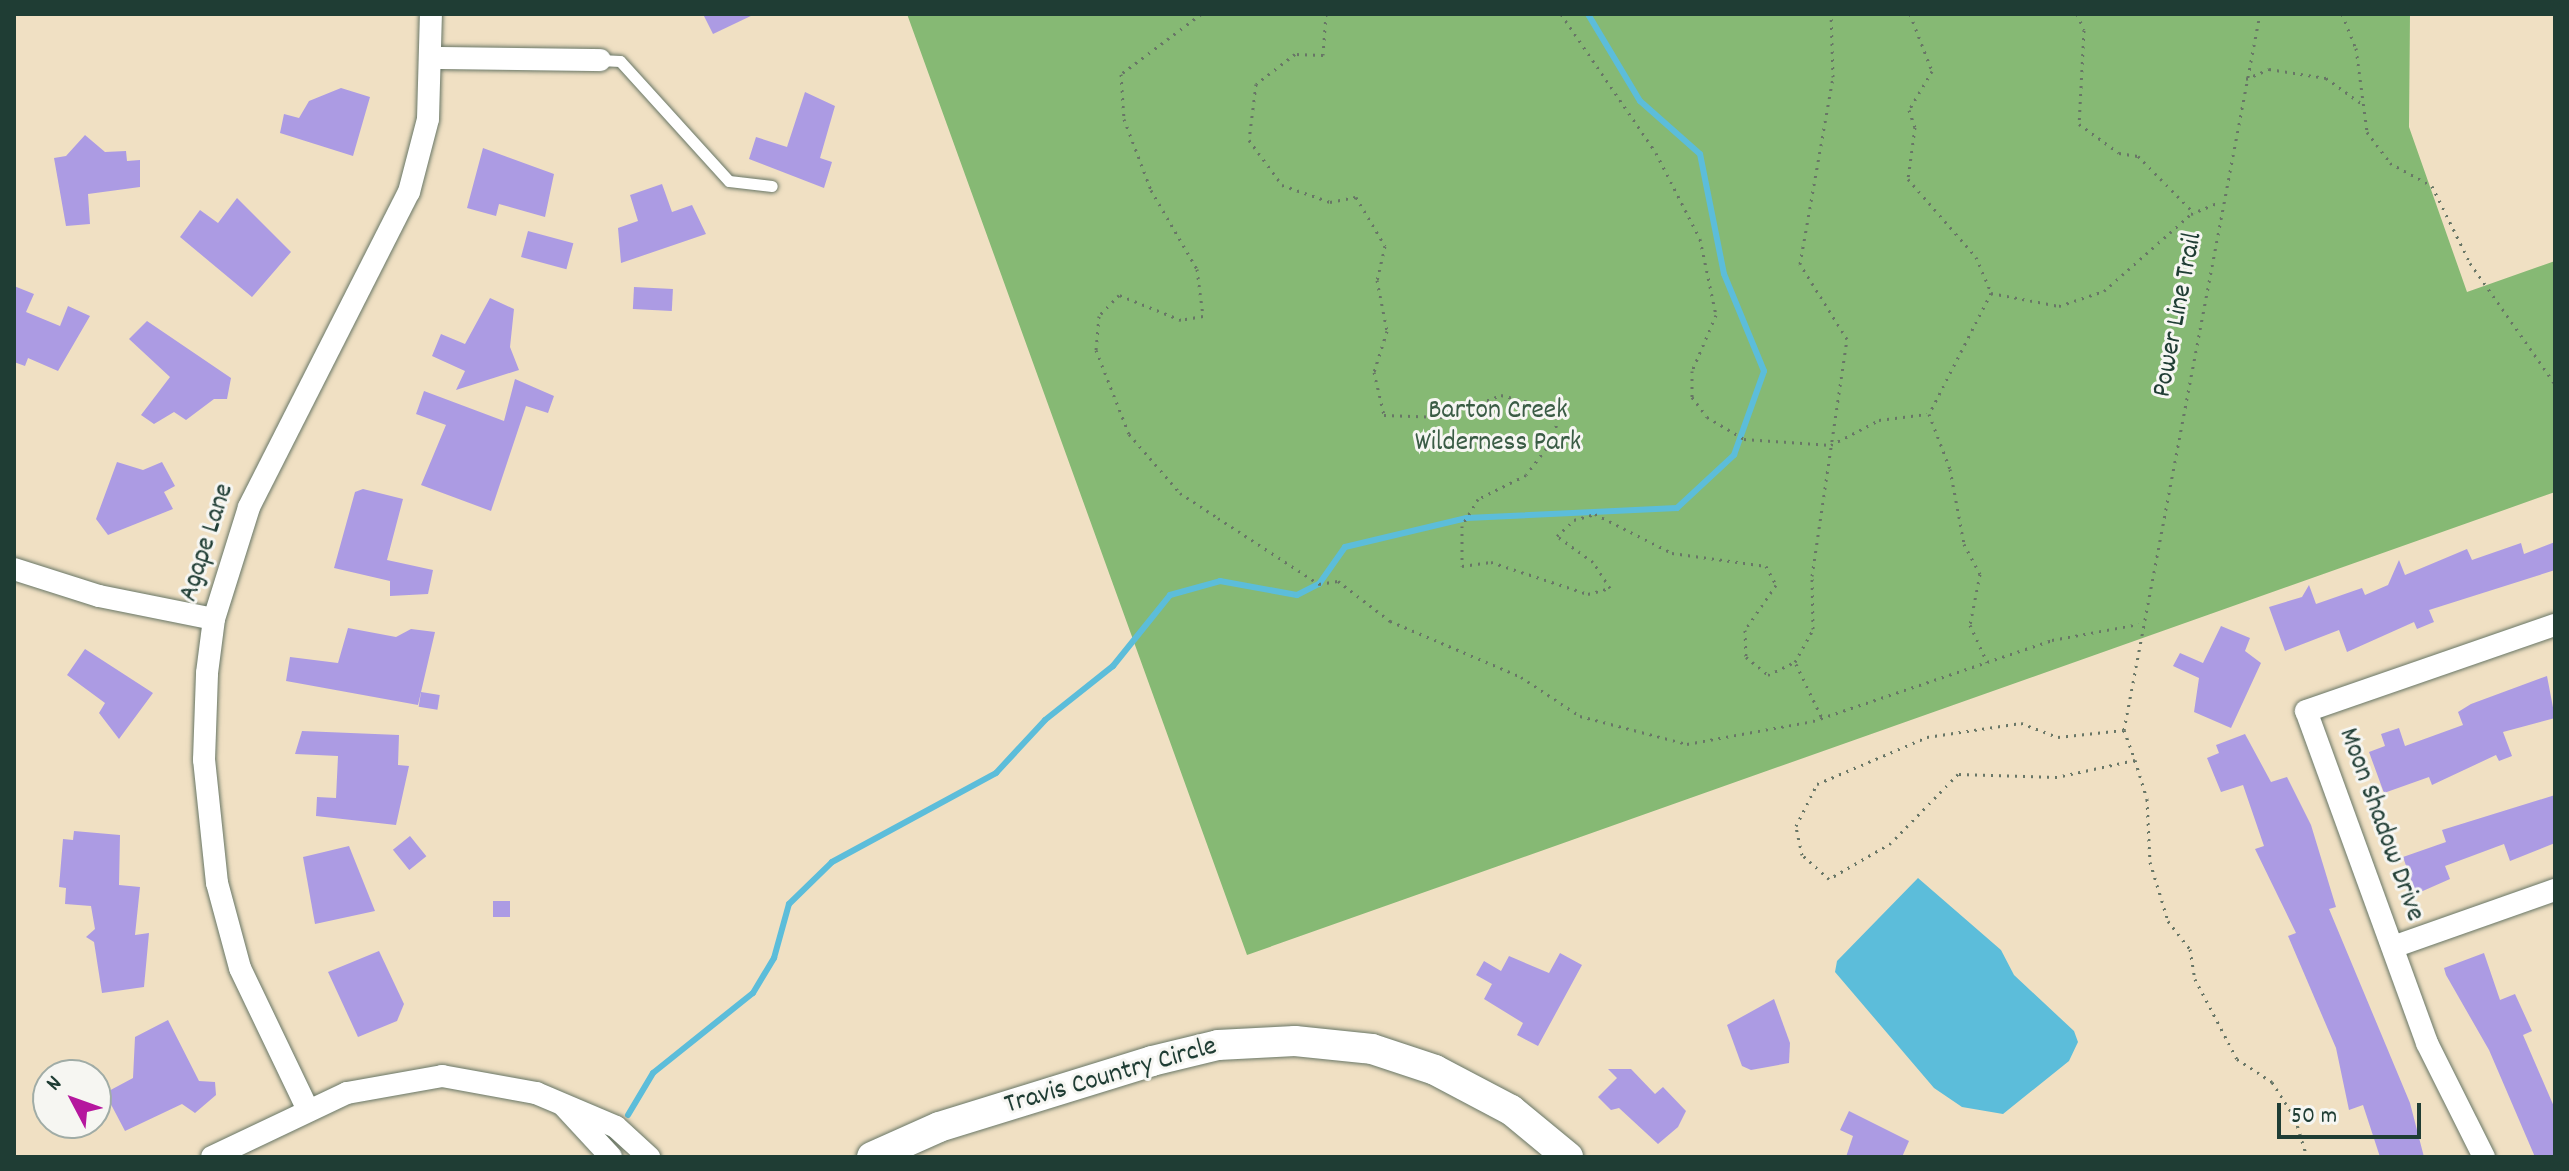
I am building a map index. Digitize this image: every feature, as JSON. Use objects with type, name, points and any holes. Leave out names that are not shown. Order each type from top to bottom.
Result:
[{"type":"street","name":"Agape Lane","points":[[308,1110],[240,968],[217,883],[204,748],[214,619],[264,472],[409,192],[434,58],[431,14]]},
{"type":"street","points":[[434,58],[600,60]]},
{"type":"street","points":[[14,569],[99,596],[214,619]]},
{"type":"street","name":"Moon Shadow Drive","points":[[2484,1157],[2427,1043],[2306,711],[2555,625]]},
{"type":"street","points":[[2393,947],[2555,890]]},
{"type":"street","name":"Travis Country Circle","points":[[872,1157],[939,1127],[1152,1061],[1284,1041],[1372,1049],[1435,1070],[1511,1110],[1568,1157]]},
{"type":"street","points":[[212,1157],[308,1110],[376,1084],[442,1076],[516,1086],[616,1127],[649,1157]]},
{"type":"street","points":[[564,1106],[611,1157]]},
{"type":"lane","points":[[600,60],[620,61],[729,181],[772,186]]},
{"type":"path","points":[[1201,14],[1121,74],[1124,119],[1151,190],[1197,269],[1203,316],[1181,320],[1119,295],[1099,316],[1096,350],[1129,434],[1180,493],[1319,584],[1338,581],[1390,621],[1521,677],[1580,716],[1687,744],[1822,718],[1987,662],[2139,624]]},
{"type":"path","points":[[1326,14],[1323,55],[1295,54],[1256,84],[1249,140],[1282,185],[1330,202],[1356,197],[1385,246],[1377,280],[1387,331],[1374,372],[1384,415],[1442,417],[1501,395],[1561,410],[1551,442],[1526,475],[1478,499],[1462,526],[1462,566],[1491,562],[1588,594],[1610,588],[1593,562],[1557,536],[1574,520],[1595,514],[1672,553],[1766,566],[1776,585],[1745,630],[1746,657],[1768,675],[1795,662],[1813,629],[1812,576],[1847,339],[1800,264],[1833,77],[1831,14]]},
{"type":"path","points":[[1561,14],[1656,153],[1700,239],[1716,315],[1692,371],[1692,397],[1707,417],[1744,439],[1831,445],[1879,420],[1929,414]]},
{"type":"path","points":[[1910,14],[1932,71],[1909,110],[1915,127],[1908,179],[1976,257],[1991,293],[1929,414],[1950,469],[1964,544],[1980,574],[1970,625],[1987,662]]},
{"type":"path","points":[[2077,14],[2084,30],[2079,124],[2119,153],[2138,156],[2194,213]]},
{"type":"path","name":"Power Line Trail","points":[[2124,730],[2143,648],[2139,624],[2260,14]]},
{"type":"path","points":[[2342,14],[2364,105],[2367,132],[2390,163],[2432,186],[2470,263],[2555,384]]},
{"type":"path","points":[[2246,79],[2269,69],[2326,78],[2364,105]]},
{"type":"path","points":[[1991,293],[2059,306],[2104,291],[2194,213],[2221,201]]},
{"type":"path","points":[[1795,662],[1822,718]]},
{"type":"path","points":[[2135,760],[2057,777],[1958,774],[1891,843],[1829,879],[1802,855],[1796,826],[1817,784],[1927,737],[2021,723],[2074,738],[2124,730],[2135,760],[2168,921],[2190,949],[2195,979],[2237,1059],[2272,1082],[2295,1118],[2307,1157]]},
{"type":"green space","name":"Barton Creek Wilderness Park","points":[[907,14],[2410,14],[2409,127],[2467,292],[2555,261],[2555,492],[1247,955]]},
{"type":"water","points":[[1918,878],[2001,950],[2014,975],[2074,1031],[2078,1042],[2069,1061],[2003,1114],[1962,1107],[1934,1088],[1835,972],[1837,961]]},
{"type":"building","points":[[703,14],[755,14],[713,34]]},
{"type":"building","points":[[341,88],[370,97],[353,156],[280,133],[284,114],[299,118],[309,101]]},
{"type":"building","points":[[805,92],[835,106],[820,158],[832,162],[824,188],[749,159],[756,137],[787,147]]},
{"type":"building","points":[[85,135],[105,152],[126,151],[127,161],[140,160],[140,187],[88,194],[90,224],[66,226],[54,158],[66,156]]},
{"type":"building","points":[[483,148],[554,174],[545,217],[499,204],[496,216],[467,208]]},
{"type":"building","points":[[662,184],[672,212],[692,205],[706,234],[621,263],[618,228],[638,221],[630,195]]},
{"type":"building","points":[[237,198],[291,252],[252,297],[180,237],[200,210],[218,223]]},
{"type":"building","points":[[528,231],[573,243],[566,269],[521,257]]},
{"type":"building","points":[[14,286],[34,294],[26,312],[60,326],[68,306],[90,316],[58,371],[28,358],[25,366],[14,362]]},
{"type":"building","points":[[634,287],[673,289],[672,311],[633,309]]},
{"type":"building","points":[[490,298],[514,309],[510,347],[519,370],[456,390],[465,371],[432,356],[441,334],[465,344]]},
{"type":"building","points":[[147,321],[231,378],[227,399],[214,399],[186,420],[174,412],[154,424],[141,415],[170,377],[129,339]]},
{"type":"building","points":[[515,379],[554,396],[548,413],[526,406],[491,511],[421,485],[446,425],[416,414],[424,391],[504,421]]},
{"type":"building","points":[[117,462],[143,470],[162,462],[175,486],[164,492],[173,509],[108,535],[96,519]]},
{"type":"building","points":[[363,489],[403,499],[387,560],[433,570],[428,594],[390,596],[390,581],[334,568],[355,492]]},
{"type":"building","points":[[2555,542],[2555,570],[2429,610],[2434,622],[2417,629],[2414,622],[2347,652],[2339,630],[2285,651],[2269,607],[2302,597],[2309,585],[2316,604],[2362,588],[2365,595],[2388,585],[2399,560],[2405,575],[2467,549],[2472,560],[2521,543],[2524,554]]},
{"type":"building","points":[[2221,626],[2250,638],[2245,651],[2261,663],[2231,728],[2194,712],[2199,678],[2173,666],[2180,653],[2203,663]]},
{"type":"building","points":[[348,628],[396,637],[411,629],[435,632],[418,705],[286,681],[290,657],[338,663]]},
{"type":"building","points":[[85,649],[153,693],[119,739],[99,713],[105,703],[67,675]]},
{"type":"building","points":[[2547,676],[2555,718],[2503,732],[2512,756],[2499,761],[2496,755],[2432,785],[2429,777],[2384,793],[2369,752],[2385,746],[2381,734],[2399,728],[2405,746],[2463,725],[2458,712],[2471,704]]},
{"type":"building","points":[[421,692],[440,695],[437,710],[419,707]]},
{"type":"building","points":[[302,731],[399,735],[398,765],[409,766],[396,825],[316,816],[317,797],[336,798],[338,756],[295,754]]},
{"type":"building","points":[[2245,734],[2271,782],[2287,777],[2311,825],[2336,907],[2329,909],[2410,1103],[2424,1157],[2380,1157],[2363,1105],[2349,1110],[2336,1048],[2288,936],[2296,933],[2255,849],[2264,846],[2243,785],[2221,792],[2207,758],[2219,753],[2216,745]]},
{"type":"building","points":[[2555,795],[2555,843],[2510,861],[2504,844],[2445,866],[2450,879],[2416,894],[2403,857],[2446,842],[2442,830]]},
{"type":"building","points":[[74,831],[120,835],[119,885],[140,887],[135,935],[149,933],[144,987],[102,993],[94,942],[86,937],[95,929],[91,906],[65,904],[66,888],[59,887],[63,839],[73,840]]},
{"type":"building","points":[[410,836],[426,856],[409,870],[393,850]]},
{"type":"building","points":[[349,846],[375,911],[315,924],[303,857]]},
{"type":"building","points":[[493,901],[510,901],[510,917],[493,917]]},
{"type":"building","points":[[379,951],[404,1004],[397,1021],[358,1037],[328,972]]},
{"type":"building","points":[[1560,953],[1582,965],[1538,1046],[1517,1035],[1523,1023],[1484,999],[1492,984],[1476,975],[1484,961],[1501,971],[1509,956],[1549,973]]},
{"type":"building","points":[[2484,953],[2500,1000],[2515,994],[2532,1031],[2523,1035],[2555,1109],[2555,1157],[2535,1157],[2489,1050],[2446,975],[2444,968]]},
{"type":"building","points":[[1774,999],[1790,1043],[1789,1063],[1751,1070],[1742,1066],[1727,1025]]},
{"type":"building","points":[[168,1020],[199,1081],[215,1082],[216,1095],[195,1113],[182,1104],[125,1131],[112,1106],[112,1089],[133,1078],[135,1037]]},
{"type":"building","points":[[1608,1069],[1631,1069],[1655,1094],[1663,1087],[1686,1111],[1678,1127],[1658,1144],[1619,1108],[1611,1110],[1598,1097],[1617,1078]]},
{"type":"building","points":[[1849,1111],[1909,1141],[1902,1157],[1846,1157],[1853,1136],[1840,1130]]},
{"type":"waterway","points":[[628,1115],[653,1073],[753,993],[774,958],[789,904],[832,862],[996,773],[1045,720],[1113,666],[1170,595],[1220,581],[1297,595],[1319,584],[1345,547],[1467,518],[1677,508],[1734,455],[1764,371],[1724,274],[1700,154],[1640,101],[1588,14]]}]
